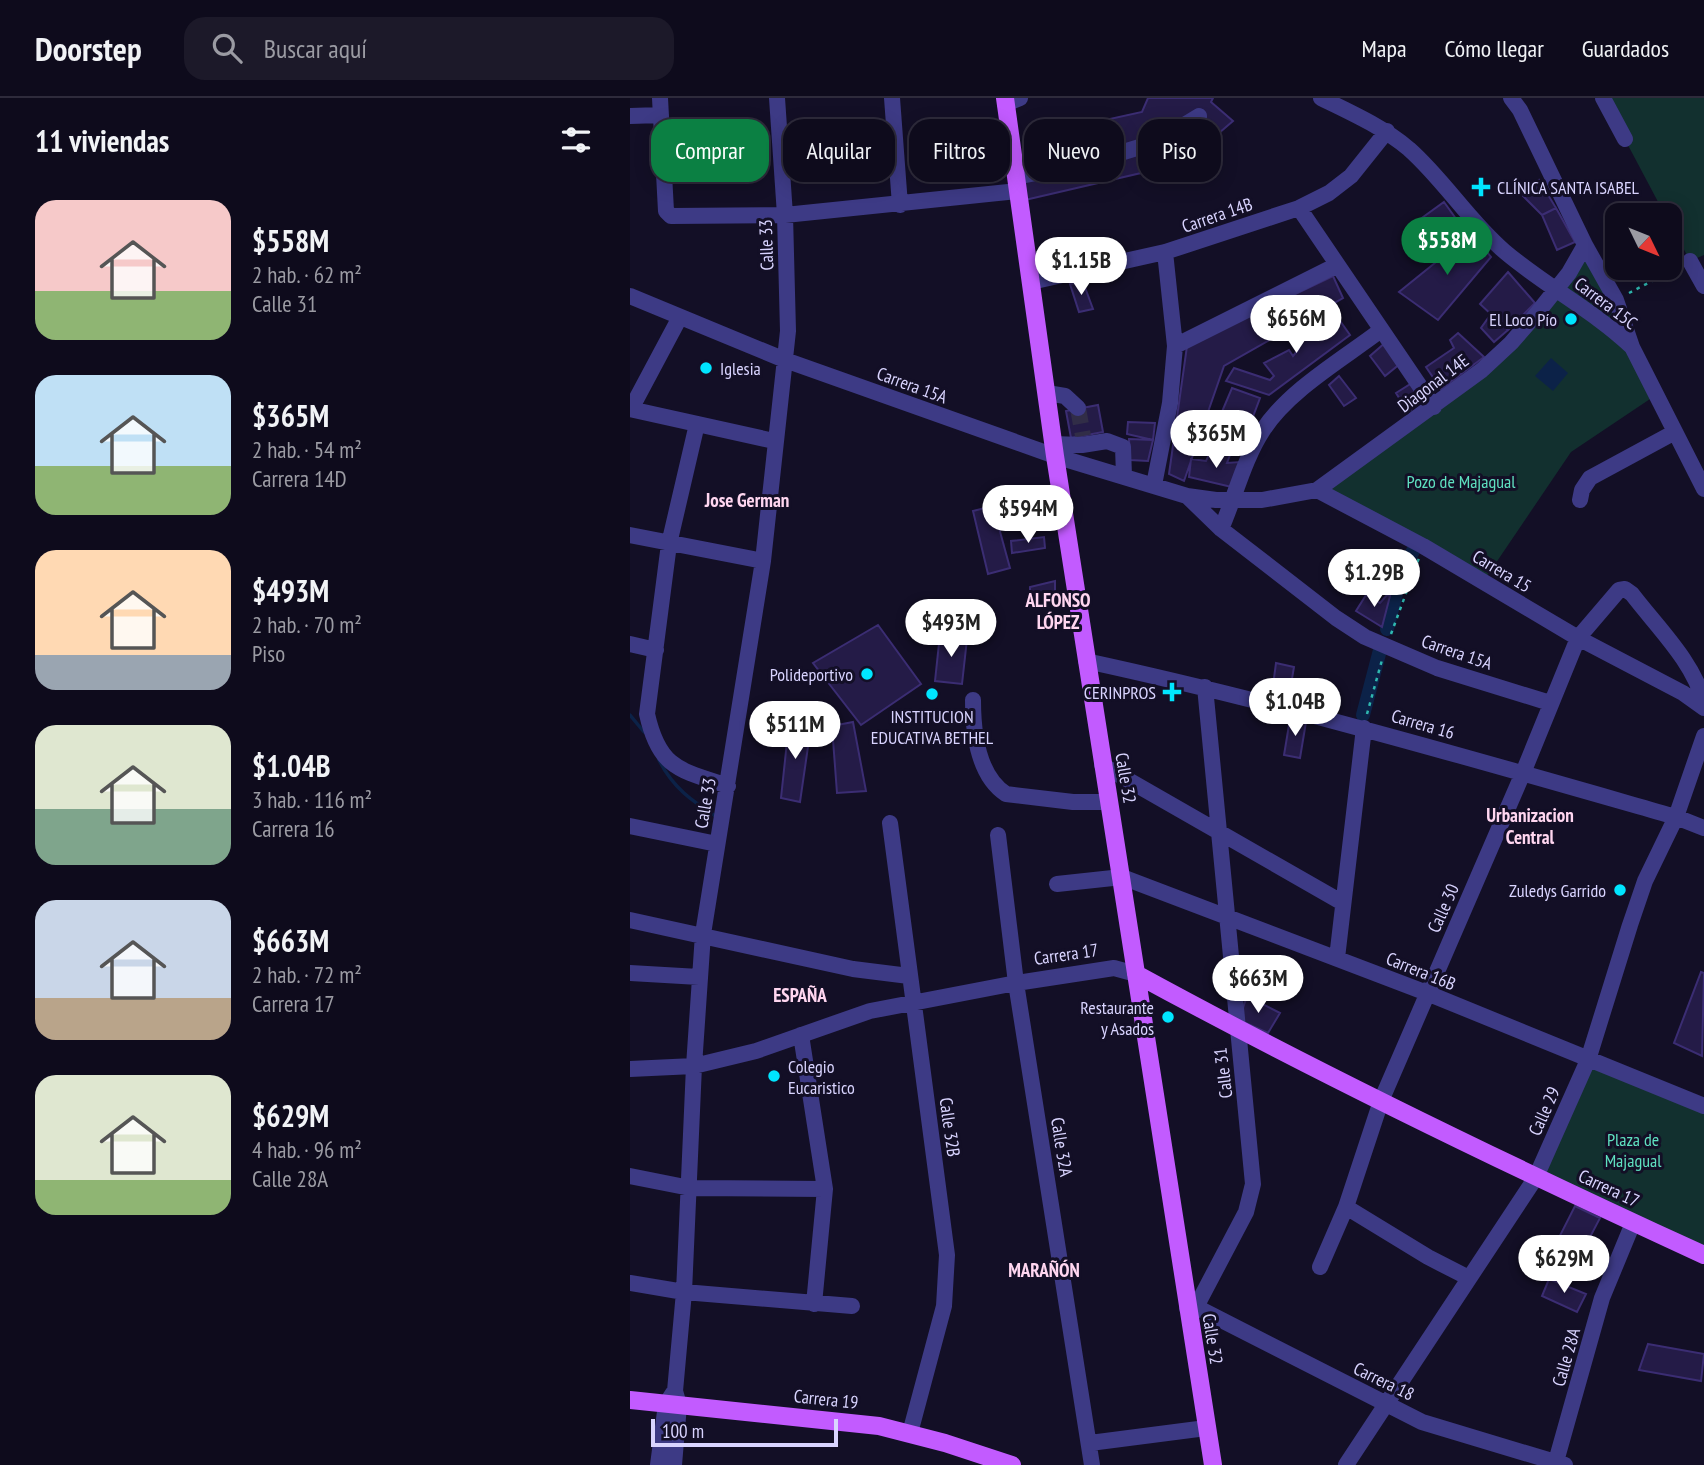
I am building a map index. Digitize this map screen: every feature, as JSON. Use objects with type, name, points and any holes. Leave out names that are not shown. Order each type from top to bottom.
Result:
[{"type":"main road","name":"Calle 32","points":[[1010,100],[1017,184],[1054,450],[1102,765],[1191,1307],[1213,1465]]},
{"type":"main road","name":"Carrera 17","points":[[1136,974],[1237,1029],[1381,1101],[1704,1255]]},
{"type":"main road","name":"Carrera 19","points":[[630,1400],[673,1400],[910,1433],[1012,1465]]},
{"type":"street","name":"Calle 33","points":[[659,1465],[673,1400],[684,1292],[703,934],[763,561],[788,331],[785,215],[776,98]]},
{"type":"street","points":[[892,98],[900,205]]},
{"type":"street","points":[[1321,98],[1387,131],[1411,150],[1500,247],[1556,289]]},
{"type":"street","points":[[1603,98],[1625,139]]},
{"type":"street","points":[[1520,102],[1585,245]]},
{"type":"street","points":[[630,116],[661,106],[667,211],[671,216],[785,215],[900,205],[1017,184],[1156,142],[1199,116]]},
{"type":"street","name":"Carrera 14B","points":[[1031,282],[1165,253],[1299,208],[1329,193],[1351,176],[1387,131]]},
{"type":"street","points":[[1299,208],[1434,407]]},
{"type":"street","name":"Diagonal 14E","points":[[1317,490],[1482,370],[1511,343],[1556,289],[1575,264],[1585,245]]},
{"type":"street","name":"Carrera 15C","points":[[1585,245],[1616,300],[1632,347],[1704,489]]},
{"type":"street","points":[[1154,485],[1170,403],[1175,346],[1165,253]]},
{"type":"street","points":[[1690,261],[1704,286]]},
{"type":"street","points":[[1175,346],[1337,265]]},
{"type":"street","name":"Carrera 15C","points":[[1556,289],[1591,312],[1632,347]]},
{"type":"street","name":"Carrera 15A","points":[[630,296],[785,360],[1054,450],[1080,463],[1187,496],[1233,500]]},
{"type":"street","points":[[1591,312],[1602,311],[1616,300]]},
{"type":"street","points":[[680,317],[630,409],[774,441]]},
{"type":"street","points":[[1221,529],[1261,433],[1271,418],[1289,400],[1381,330]]},
{"type":"street","points":[[1046,393],[1065,396],[1078,408]]},
{"type":"street","points":[[698,424],[669,544],[647,714],[652,736],[665,760],[688,772],[728,786]]},
{"type":"street","points":[[1580,500],[1582,490],[1590,478],[1675,432]]},
{"type":"street","points":[[1080,463],[1083,440]]},
{"type":"street","points":[[1054,450],[1083,440],[1107,441],[1123,447],[1124,476]]},
{"type":"street","points":[[1233,500],[1292,496],[1317,490]]},
{"type":"street","name":"Carrera 15","points":[[1317,490],[1704,706]]},
{"type":"street","name":"Carrera 15A","points":[[1187,496],[1221,529],[1325,610],[1365,637],[1437,668],[1550,703]]},
{"type":"street","points":[[630,535],[763,561]]},
{"type":"street","name":"Calle 30","points":[[1320,1268],[1346,1207],[1381,1101],[1523,773],[1578,638],[1613,595],[1625,589],[1632,594],[1688,666],[1700,688],[1704,706]]},
{"type":"street","points":[[630,644],[656,650]]},
{"type":"street","name":"Carrera 16","points":[[1086,661],[1205,687],[1364,727],[1676,817],[1704,828]]},
{"type":"street","name":"Calle 31","points":[[1191,1307],[1246,1212],[1254,1184],[1205,687]]},
{"type":"street","points":[[973,700],[972,733],[991,780],[998,789],[1006,794],[1109,802]]},
{"type":"street","points":[[1337,958],[1364,727]]},
{"type":"street","name":"Calle 29","points":[[1346,1465],[1536,1177],[1588,1060],[1642,892],[1676,817],[1704,736]]},
{"type":"street","points":[[1102,765],[1343,902]]},
{"type":"street","name":"Calle 32B","points":[[890,823],[947,1255],[944,1306],[910,1433]]},
{"type":"street","points":[[630,826],[717,844]]},
{"type":"street","name":"Calle 32A","points":[[998,835],[1016,983],[1092,1465]]},
{"type":"street","points":[[1058,884],[1122,877]]},
{"type":"street","name":"Carrera 16B","points":[[1122,877],[1427,993],[1704,1107]]},
{"type":"street","points":[[630,920],[853,968],[909,976]]},
{"type":"street","name":"Carrera 17","points":[[630,1069],[694,1066],[756,1051],[858,1015],[914,1002],[1114,968],[1136,974]]},
{"type":"street","points":[[630,973],[699,977]]},
{"type":"street","points":[[801,1035],[825,1189],[814,1304]]},
{"type":"street","points":[[630,1176],[690,1188],[825,1189]]},
{"type":"street","points":[[1346,1207],[1428,1257],[1469,1278]]},
{"type":"street","name":"Calle 28A","points":[[1559,1464],[1602,1298],[1633,1223]]},
{"type":"street","points":[[630,1283],[684,1292],[852,1306]]},
{"type":"street","name":"Carrera 18","points":[[1191,1307],[1422,1422],[1559,1464]]},
{"type":"street","name":"Calle 33","points":[[673,1400],[674,1465]]},
{"type":"street","points":[[1090,1443],[1206,1428]]},
{"type":"path","points":[[1616,300],[1690,261]]},
{"type":"green space","points":[[1603,98],[1704,98],[1704,255],[1690,261],[1682,246],[1682,203],[1659,203]]},
{"type":"green space","name":"Pozo de Majagual","points":[[1585,245],[1656,395],[1571,452],[1483,582],[1313,486],[1482,370]]},
{"type":"green space","name":"Plaza de Majagual","points":[[1588,1060],[1704,1106],[1704,1255],[1536,1177]]},
{"type":"water","points":[[1551,358],[1568,373],[1553,391],[1535,376]]},
{"type":"building","points":[[1148,98],[1213,98],[1211,102],[1233,121],[1221,131],[1221,119],[1138,119],[1138,174],[1124,177],[1124,119],[1110,119],[1142,112]]},
{"type":"building","points":[[1022,161],[1024,182],[1102,182],[1025,200]]},
{"type":"building","points":[[1539,180],[1556,208],[1542,215],[1520,193]]},
{"type":"building","points":[[1444,202],[1459,223],[1431,240],[1419,220]]},
{"type":"building","points":[[1556,208],[1575,242],[1557,250],[1542,215]]},
{"type":"building","points":[[1472,233],[1491,257],[1438,320],[1399,292]]},
{"type":"building","points":[[1508,272],[1535,303],[1508,330],[1480,304]]},
{"type":"building","points":[[1333,276],[1343,298],[1224,366],[1184,481],[1169,474],[1187,346]]},
{"type":"building","points":[[1083,282],[1093,309],[1079,312],[1070,284]]},
{"type":"building","points":[[1331,308],[1350,335],[1269,395],[1226,381],[1234,368],[1270,380],[1274,376],[1264,363],[1289,350],[1293,356],[1299,349],[1289,336],[1303,329],[1311,337],[1324,327],[1313,314]]},
{"type":"building","points":[[1491,314],[1508,330],[1494,342],[1481,328]]},
{"type":"building","points":[[1458,333],[1484,357],[1441,389],[1426,367],[1454,348],[1450,340]]},
{"type":"building","points":[[1386,342],[1401,363],[1385,376],[1370,356]]},
{"type":"building","points":[[1339,376],[1356,398],[1344,406],[1329,385]]},
{"type":"building","points":[[1412,383],[1422,401],[1408,412],[1396,393]]},
{"type":"building","points":[[1232,388],[1260,398],[1243,443],[1213,433]]},
{"type":"building","points":[[1098,405],[1103,432],[1071,438],[1066,411]]},
{"type":"building","points":[[1128,422],[1155,423],[1153,440],[1127,434]]},
{"type":"building","points":[[1129,439],[1153,440],[1148,461],[1130,460]]},
{"type":"building","points":[[1211,451],[1230,455],[1227,463],[1240,462],[1236,488],[1189,477],[1191,459],[1206,461]]},
{"type":"building","points":[[993,506],[1010,568],[988,574],[973,511]]},
{"type":"building","points":[[1044,537],[1045,548],[1012,553],[1011,541]]},
{"type":"building","points":[[1055,581],[1055,592],[1030,598],[1030,587]]},
{"type":"building","points":[[1366,595],[1380,603],[1387,595],[1390,596],[1382,627],[1356,611]]},
{"type":"building","name":"Polideportivo","points":[[878,625],[921,684],[861,725],[813,663]]},
{"type":"building","points":[[940,634],[967,639],[962,684],[935,681]]},
{"type":"building","points":[[1276,663],[1294,667],[1289,696],[1272,693]]},
{"type":"building","points":[[1290,719],[1306,722],[1300,758],[1284,755]]},
{"type":"building","points":[[853,722],[866,791],[837,793],[832,726]]},
{"type":"building","points":[[789,723],[811,726],[800,802],[781,798]]},
{"type":"building","points":[[1701,972],[1704,973],[1702,1056],[1674,1043]]},
{"type":"building","points":[[1247,996],[1280,1013],[1268,1033],[1239,1020]]},
{"type":"building","points":[[1575,1206],[1600,1218],[1567,1281],[1543,1269]]},
{"type":"building","points":[[1549,1279],[1586,1294],[1577,1312],[1542,1296]]},
{"type":"building","points":[[1648,1344],[1704,1354],[1701,1381],[1639,1370]]},
{"type":"waterway","points":[[1387,629],[1401,574],[1413,551]]},
{"type":"waterway","points":[[1363,715],[1380,650]]},
{"type":"waterway","points":[[630,715],[644,732]]},
{"type":"waterway","points":[[659,760],[670,778],[684,793],[717,817]]},
{"type":"tunnel","points":[[1078,408],[1083,436]]},
{"type":"place","name":"CLÍNICA SANTA ISABEL","points":[[1481,187]]},
{"type":"place","name":"El Loco Pío","points":[[1571,319]]},
{"type":"place","name":"Iglesia","points":[[706,368]]},
{"type":"place","name":"Polideportivo","points":[[867,674]]},
{"type":"place","name":"CERINPROS","points":[[1172,692]]},
{"type":"place","name":"INSTITUCION EDUCATIVA BETHEL","points":[[932,694]]},
{"type":"place","name":"Zuledys Garrido","points":[[1620,890]]},
{"type":"place","name":"Restaurante y Asados","points":[[1168,1017]]},
{"type":"place","name":"Colegio Eucaristico","points":[[774,1076]]},
{"type":"district","name":"Jose German","points":[[747,500]]},
{"type":"district","name":"ALFONSO LÓPEZ","points":[[1058,611]]},
{"type":"district","name":"Urbanizacion Central","points":[[1530,826]]},
{"type":"district","name":"ESPAÑA","points":[[800,995]]},
{"type":"district","name":"MARAÑÓN","points":[[1044,1270]]}]
